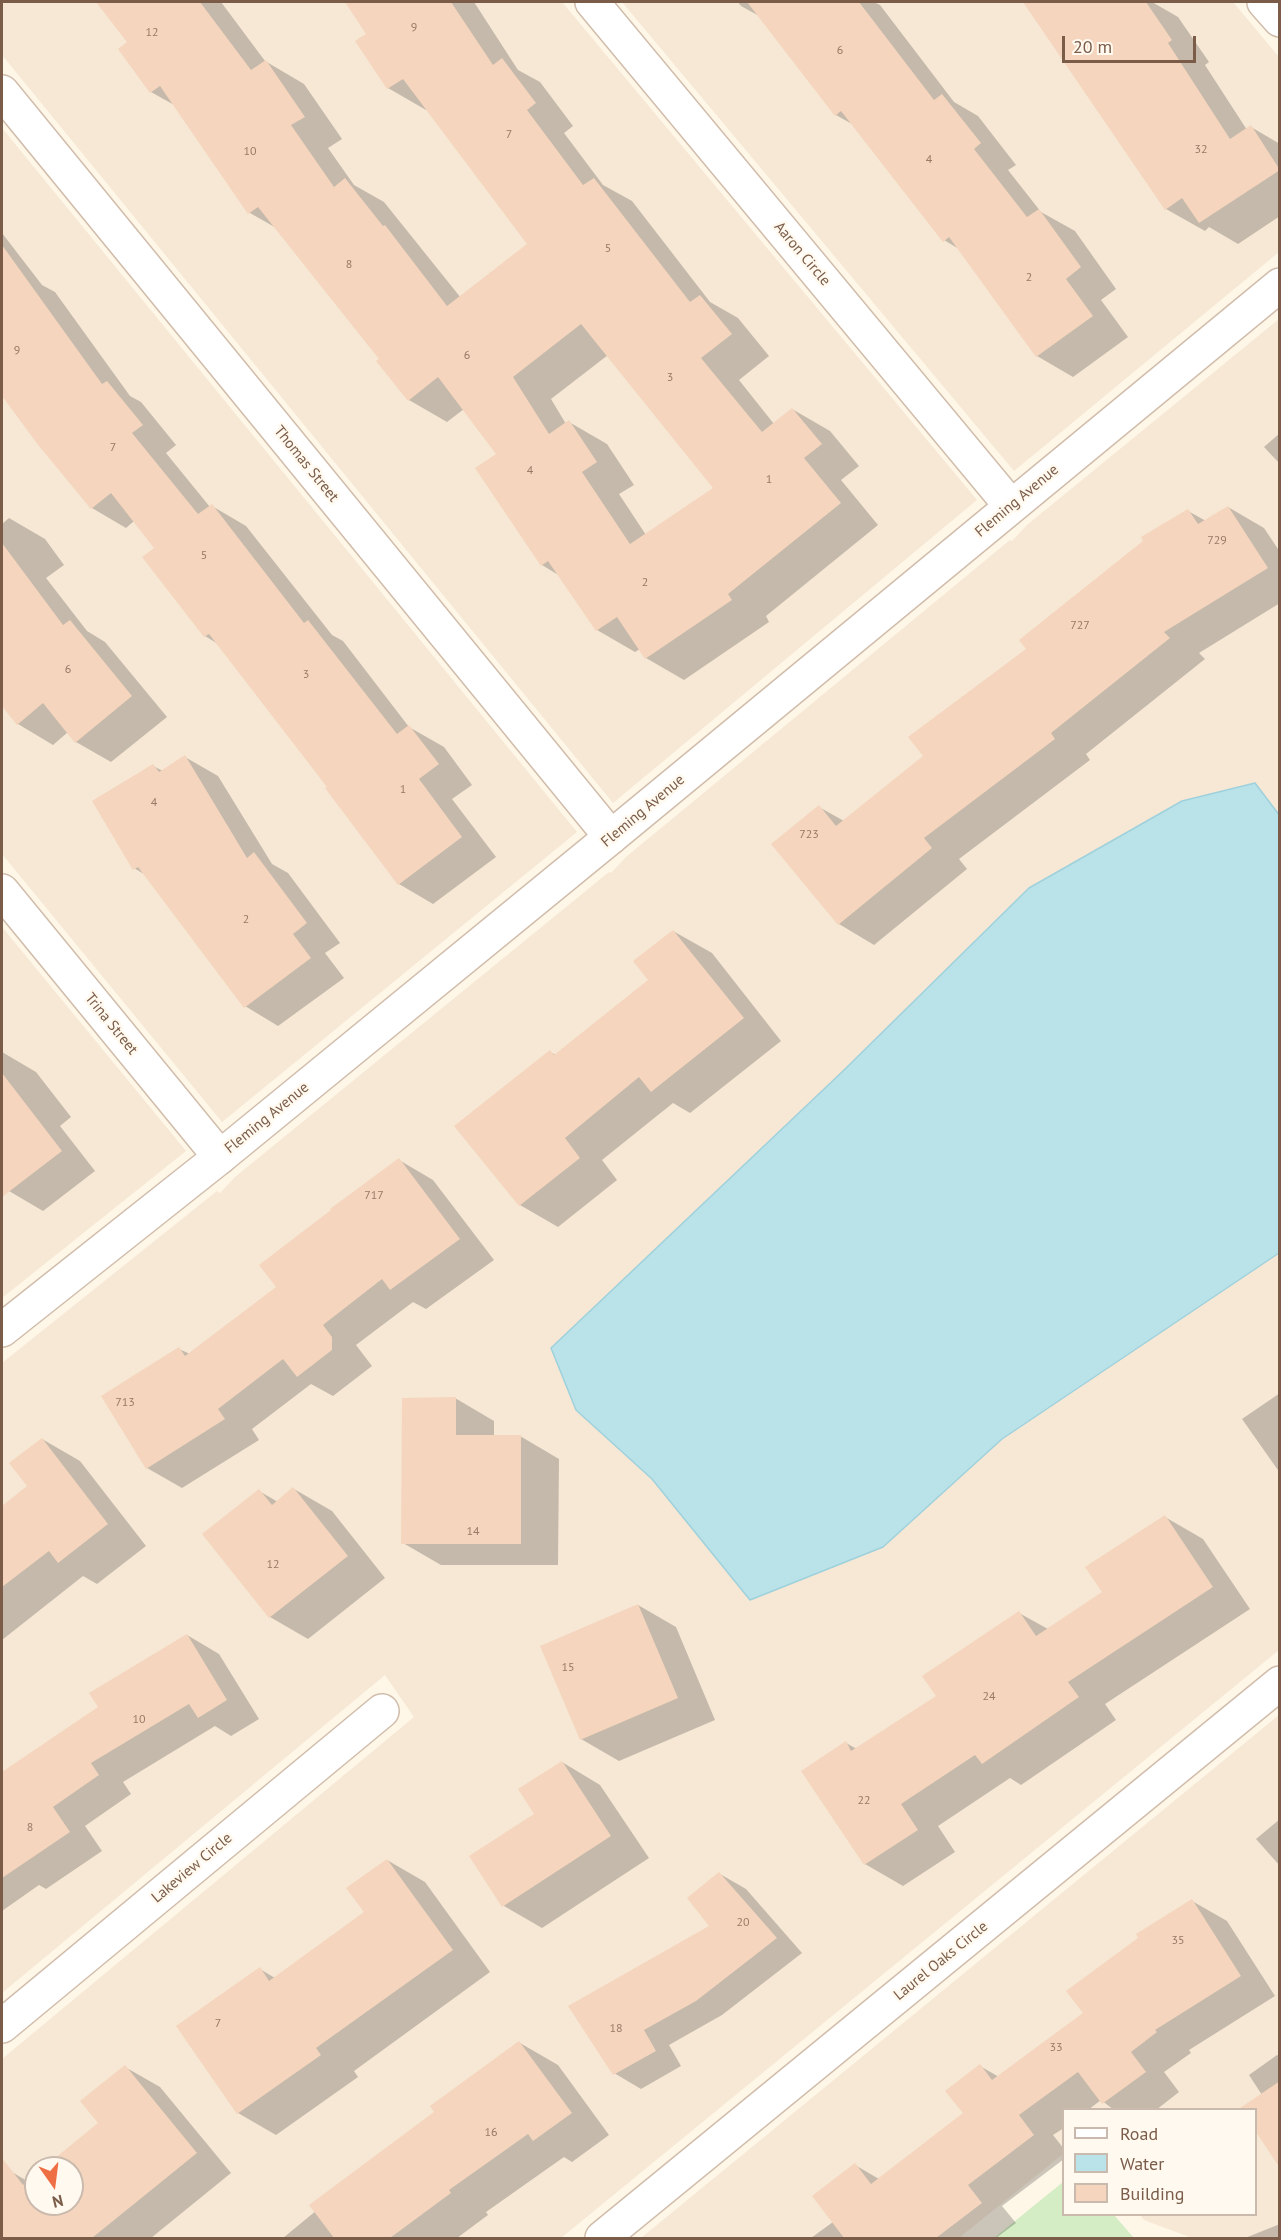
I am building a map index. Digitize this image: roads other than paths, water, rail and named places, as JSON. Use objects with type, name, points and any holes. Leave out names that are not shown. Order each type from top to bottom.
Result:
[{"type":"street","name":"Aaron Circle","points":[[592,2],[1011,506]]},
{"type":"street","points":[[1264,2],[1280,20]]},
{"type":"street","name":"Thomas Street","points":[[2,92],[612,837]]},
{"type":"street","name":"Fleming Avenue","points":[[2,1330],[612,837],[1280,285]]},
{"type":"street","name":"Trina Street","points":[[2,891],[220,1156]]},
{"type":"street","name":"Laurel Oaks Circle","points":[[602,2238],[1280,1683]]},
{"type":"street","name":"Lakeview Circle","points":[[2,2026],[382,1711]]},
{"type":"water","points":[[1255,783],[1280,816],[1279,1253],[1002,1439],[883,1547],[750,1600],[652,1479],[576,1410],[551,1348],[842,1072],[1029,888],[1182,801]]}]
